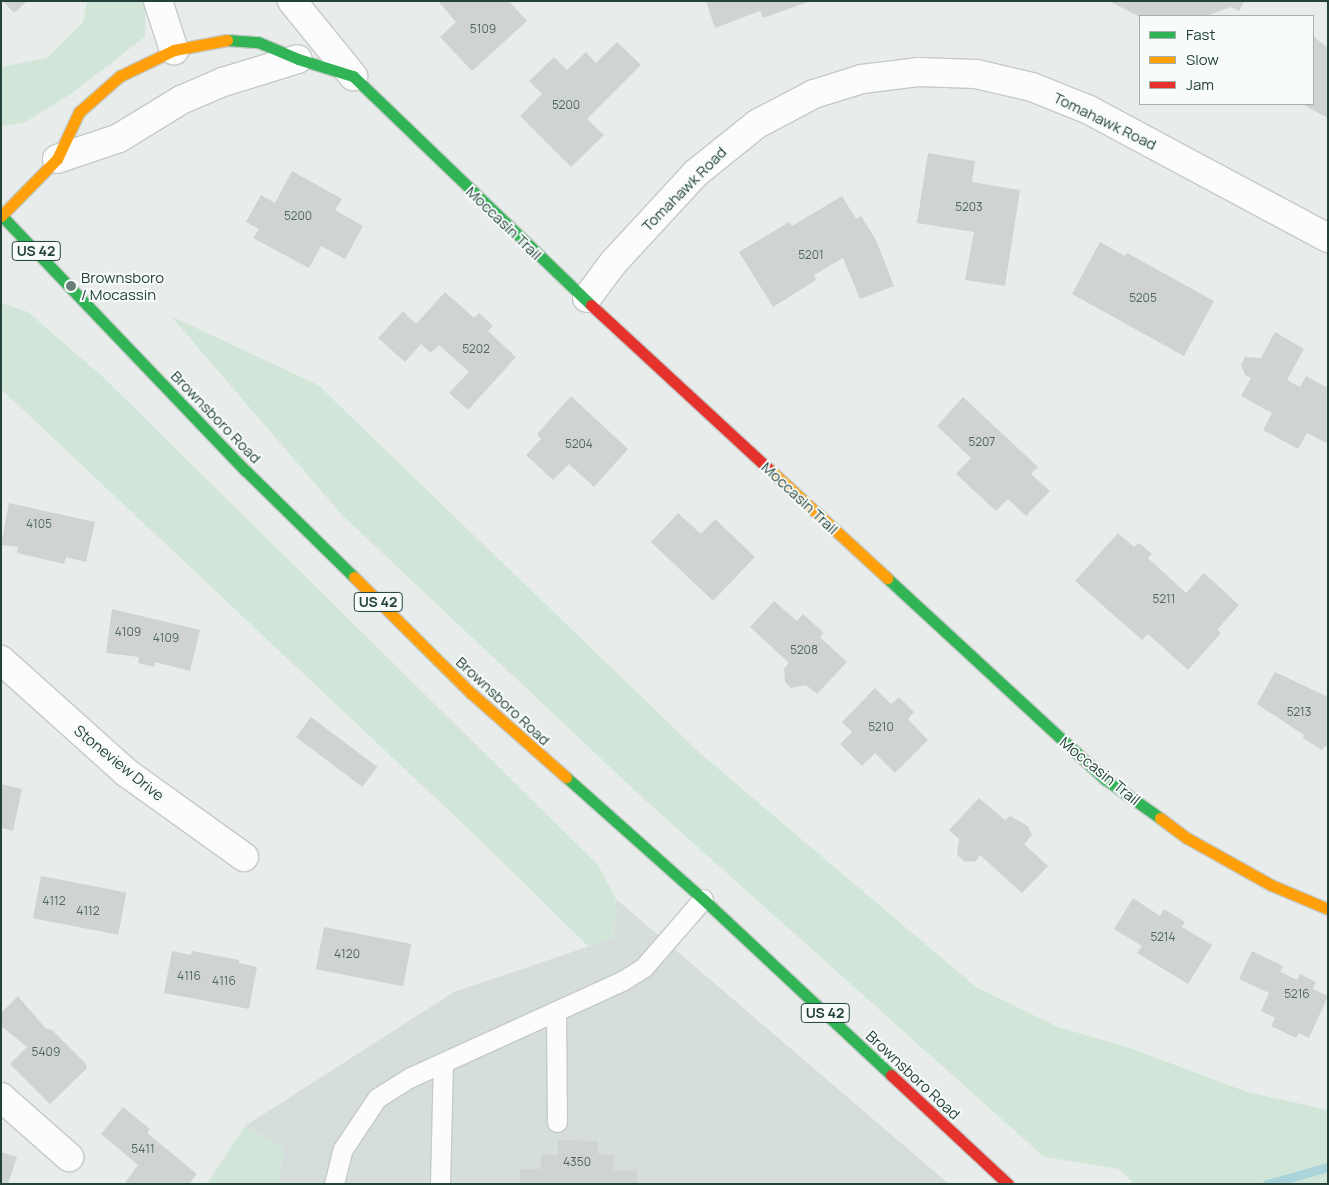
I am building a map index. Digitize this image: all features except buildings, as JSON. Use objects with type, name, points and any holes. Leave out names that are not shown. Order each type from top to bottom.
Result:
[{"type":"street","points":[[158,1],[174,50]]},
{"type":"street","points":[[292,1],[353,76]]},
{"type":"street","name":"Moccasin Trail","points":[[1,215],[57,159],[79,112],[120,76],[174,50],[226,40],[258,42],[298,59],[353,76],[544,262],[587,298],[1105,778],[1187,838],[1271,886],[1328,909]]},
{"type":"street","name":"Moccasin Trail","points":[[57,159],[119,138],[181,100],[223,82],[298,59]]},
{"type":"street","name":"Tomahawk Road","points":[[587,298],[613,263],[689,180],[757,124],[814,94],[862,79],[918,72],[976,74],[1032,87],[1089,110],[1328,238]]},
{"type":"street","name":"Brownsboro Road","points":[[1,215],[246,471],[471,693],[703,899],[1008,1184]]},
{"type":"street","name":"Stoneview Drive","points":[[1,660],[127,772],[244,857]]},
{"type":"street","points":[[1,1097],[69,1157]]},
{"type":"street","points":[[982,1159],[996,1184]]},
{"type":"lane","points":[[334,1184],[342,1149],[376,1098],[443,1063],[622,981],[644,967],[703,899]]},
{"type":"lane","points":[[556,1011],[556,1122]]},
{"type":"lane","points":[[440,1184],[443,1063]]},
{"type":"shaded area","points":[[616,899],[949,1184],[278,1184],[284,1149],[245,1126],[454,992],[613,938]]},
{"type":"green space","points":[[87,1],[146,1],[145,37],[69,95],[24,123],[1,126],[1,67],[47,58],[83,22]]},
{"type":"green space","points":[[1,303],[28,312],[104,378],[598,865],[616,899],[613,938],[588,946],[478,838],[1,389]]},
{"type":"green space","points":[[171,316],[318,385],[701,754],[976,987],[1058,1027],[1127,1047],[1247,1092],[1328,1110],[1328,1184],[1134,1184],[1119,1169],[1044,1157],[644,799],[342,515]]},
{"type":"green space","points":[[245,1126],[284,1149],[278,1184],[207,1184]]},
{"type":"waterway","points":[[1267,1184],[1328,1167]]},
{"type":"traffic: fast","points":[[227,40],[258,42],[298,59],[353,76],[591,305]]},
{"type":"traffic: fast","points":[[1,215],[246,471],[354,577]]},
{"type":"traffic: fast","points":[[887,578],[1105,779],[1160,818]]},
{"type":"traffic: fast","points":[[566,777],[703,899],[891,1075]]},
{"type":"traffic: slow","points":[[1,216],[57,159],[79,112],[120,76],[174,50],[227,40]]},
{"type":"traffic: slow","points":[[769,469],[887,578]]},
{"type":"traffic: slow","points":[[354,577],[471,693],[566,777]]},
{"type":"traffic: slow","points":[[1160,818],[1187,838],[1271,885],[1328,909]]},
{"type":"traffic: jam","points":[[591,305],[769,469]]},
{"type":"traffic: jam","points":[[891,1075],[1008,1184]]},
{"type":"place","name":"Brownsboro / Mocassin","points":[[71,286]]}]
